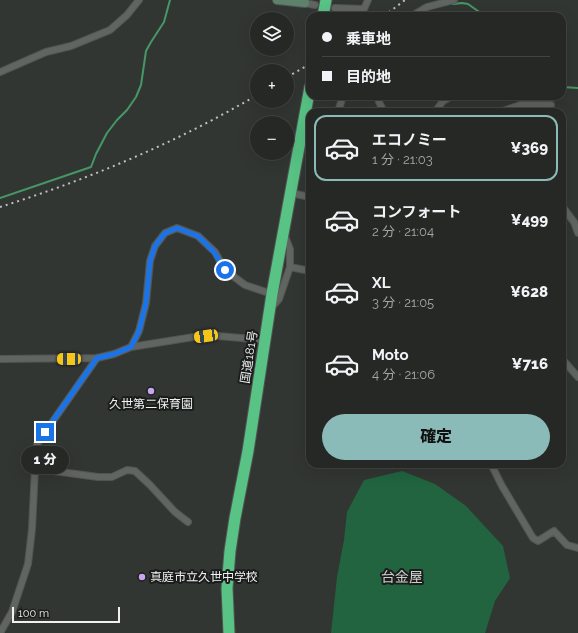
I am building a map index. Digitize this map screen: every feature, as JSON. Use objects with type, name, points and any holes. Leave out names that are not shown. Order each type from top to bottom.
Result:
[{"type":"highway","points":[[324,12],[326,0]]},
{"type":"highway","name":"国道181号","points":[[229,633],[227,588],[230,551],[248,451],[272,294],[306,109]]},
{"type":"street","points":[[0,72],[46,52],[72,46],[110,30],[127,15],[139,0]]},
{"type":"street","points":[[277,0],[305,1],[315,5]]},
{"type":"street","points":[[363,12],[368,0]]},
{"type":"street","points":[[419,12],[427,7],[454,0]]},
{"type":"street","points":[[335,8],[364,9]]},
{"type":"street","points":[[438,108],[445,100]]},
{"type":"street","points":[[511,108],[520,105],[551,105]]},
{"type":"street","points":[[291,193],[306,196]]},
{"type":"street","points":[[566,211],[574,222],[578,233]]},
{"type":"street","points":[[131,347],[139,331],[146,303],[150,261],[155,246],[165,233],[177,228],[198,236],[214,252],[225,270],[245,285],[272,294]]},
{"type":"street","points":[[270,308],[279,300],[290,267],[290,249],[284,232]]},
{"type":"street","points":[[290,267],[306,270]]},
{"type":"street","points":[[0,359],[97,358],[114,354],[131,347],[206,336],[265,340]]},
{"type":"street","points":[[0,633],[12,612],[28,564],[32,529],[37,444],[97,358]]},
{"type":"street","points":[[566,364],[578,377]]},
{"type":"street","points":[[35,468],[98,477],[112,477],[127,470],[135,471],[175,512],[188,522]]},
{"type":"street","points":[[494,468],[502,486],[533,538],[538,541],[554,531],[567,545],[578,548]]},
{"type":"green space","points":[[402,471],[435,484],[466,506],[503,546],[510,578],[495,601],[485,633],[331,633],[337,577],[344,540],[347,512],[364,480]]},
{"type":"waterway","points":[[0,198],[91,167],[107,133],[136,97],[141,85],[146,51],[164,22],[170,0]]},
{"type":"waterway","points":[[453,4],[468,4],[479,12]]},
{"type":"waterway","points":[[566,87],[578,88]]},
{"type":"railway","points":[[389,12],[405,0]]},
{"type":"railway","points":[[294,73],[306,66]]},
{"type":"railway","points":[[0,207],[99,172],[132,158],[195,129],[250,99]]},
{"type":"place","name":"久世第二保育園","points":[[151,391]]},
{"type":"place","name":"真庭市立久世中学校","points":[[142,577]]},
{"type":"district","name":"台金屋","points":[[402,577]]},
{"type":"route","points":[[45,432],[97,358],[114,354],[131,347],[139,331],[146,303],[150,261],[155,246],[165,233],[177,228],[198,236],[214,252],[225,270]]}]
